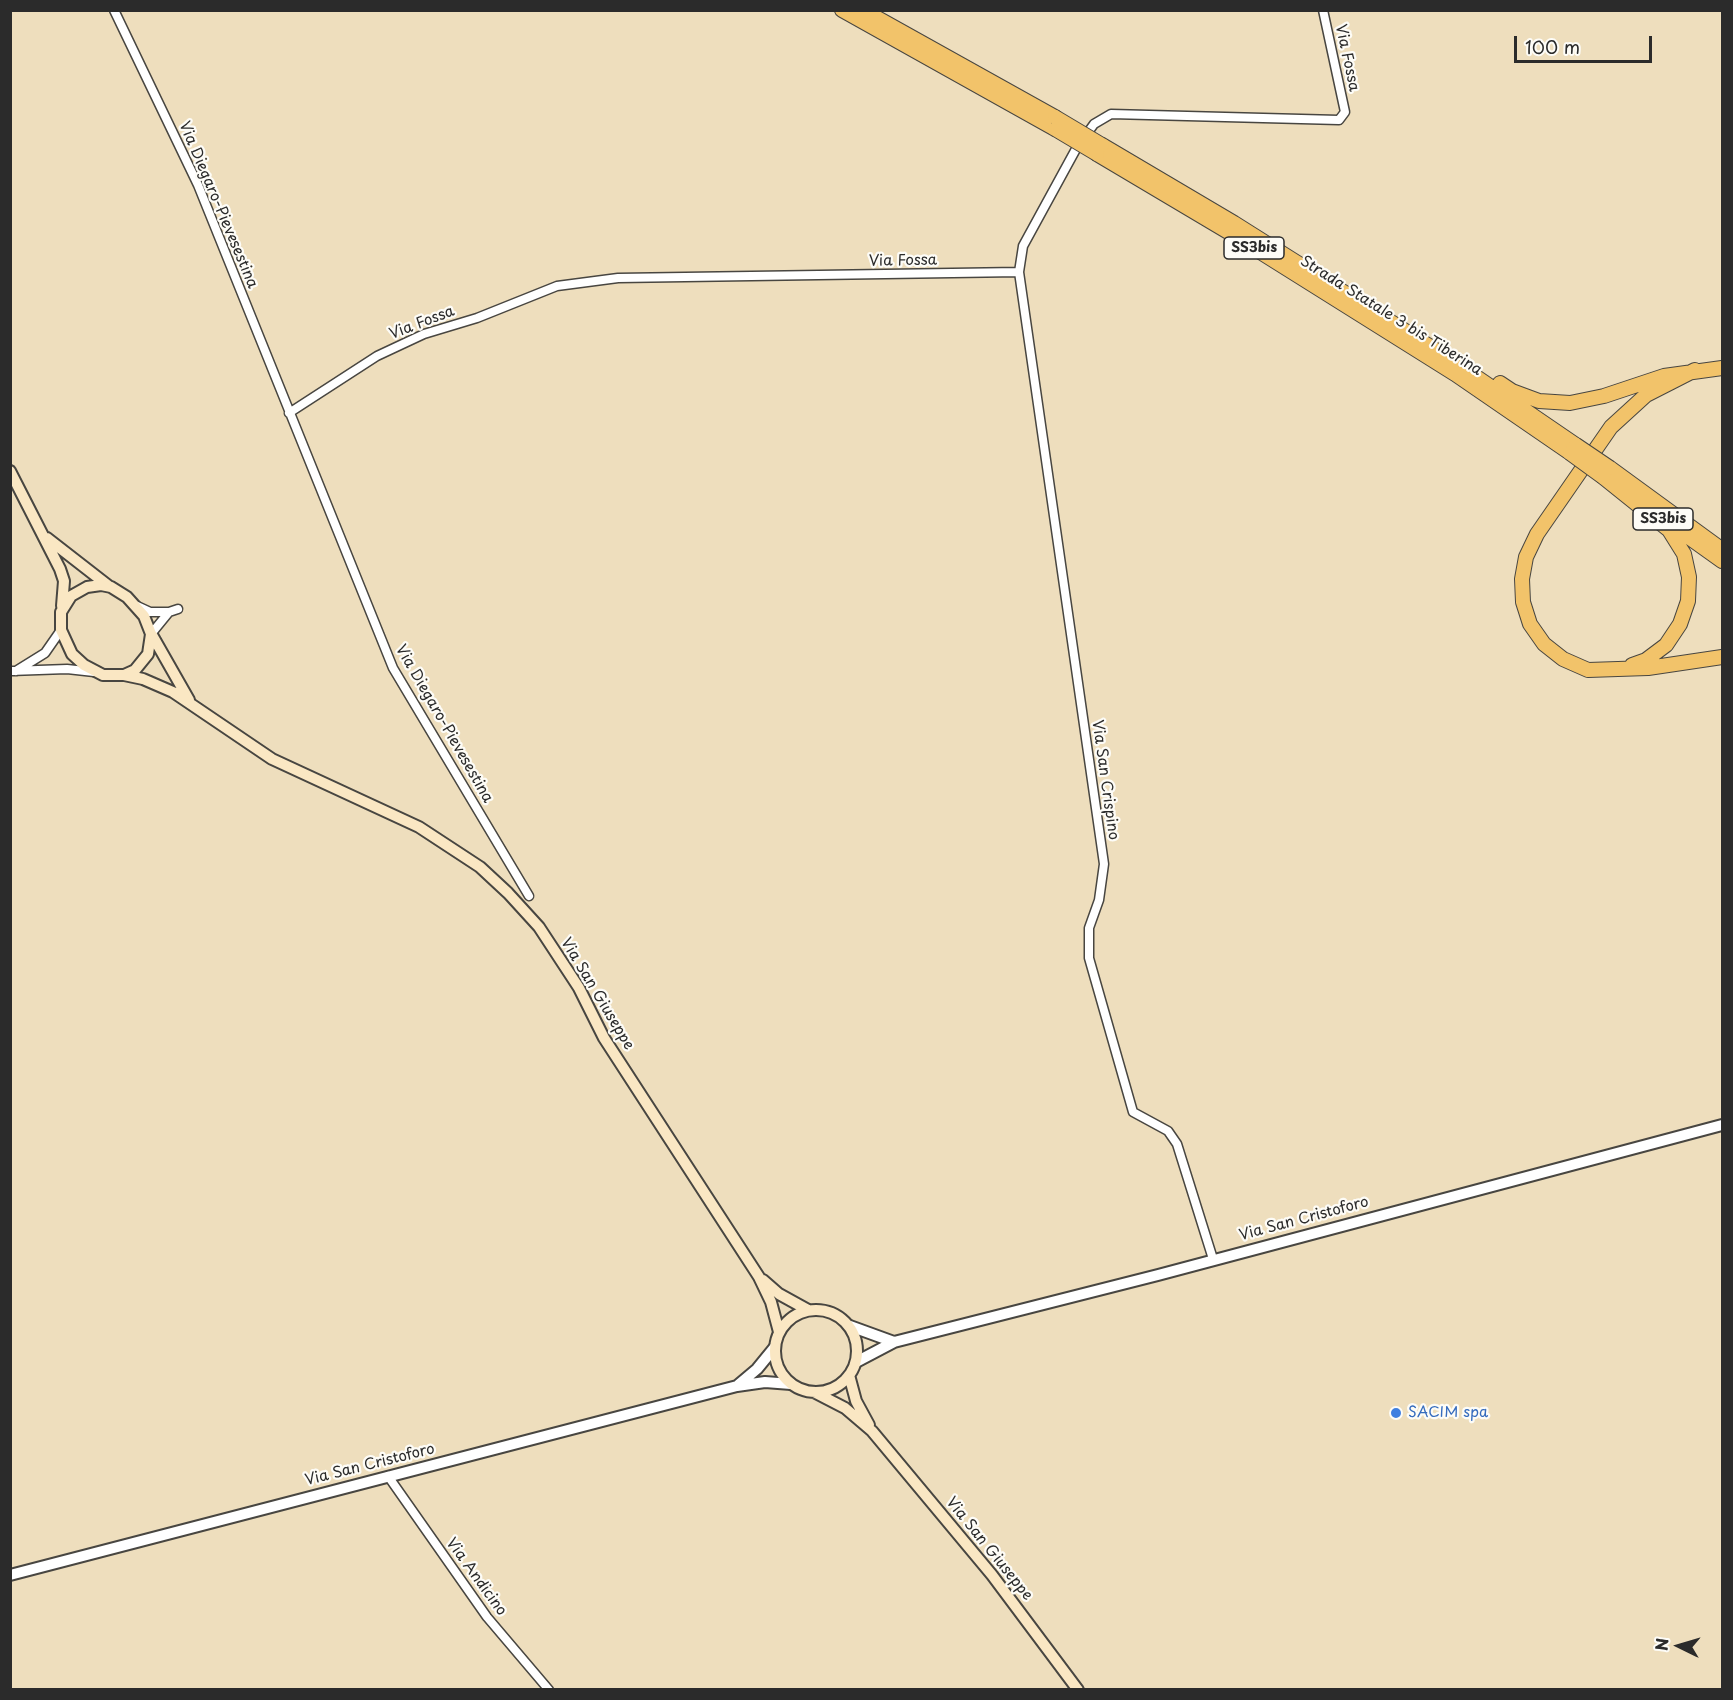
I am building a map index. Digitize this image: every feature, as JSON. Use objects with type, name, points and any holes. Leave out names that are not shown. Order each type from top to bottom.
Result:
[{"type":"highway","name":"Strada Statale 3 bis Tiberina","points":[[842,10],[1055,123]]},
{"type":"highway","name":"Strada Statale 3 bis Tiberina","points":[[863,10],[1100,149],[1230,233],[1410,340],[1722,550]]},
{"type":"highway","points":[[1455,369],[1485,373],[1512,391],[1539,401],[1570,403],[1604,396],[1656,378],[1695,370],[1722,368]]},
{"type":"highway","points":[[1695,370],[1646,394],[1611,427],[1538,534],[1526,557],[1522,579],[1522,602],[1530,624],[1544,644],[1563,659],[1588,670],[1616,670],[1722,657]]},
{"type":"highway","name":"Strada Statale 3 bis Tiberina","points":[[1607,472],[1722,561]]},
{"type":"highway","points":[[1607,472],[1669,530],[1684,554],[1689,577],[1688,601],[1680,624],[1666,645],[1646,660],[1616,670]]},
{"type":"main road","points":[[10,471],[43,534],[64,581],[61,630],[72,654],[94,672],[112,676],[124,675],[135,670],[148,654],[151,634],[137,606],[43,534]]},
{"type":"main road","points":[[61,612],[71,596],[87,587],[111,587]]},
{"type":"main road","name":"Via San Giuseppe","points":[[151,634],[190,703]]},
{"type":"main road","name":"Via San Giuseppe","points":[[124,675],[143,679],[190,703],[272,759],[419,827],[480,867],[508,893],[538,927],[579,988],[604,1038],[759,1276],[771,1302],[779,1332]]},
{"type":"main road","name":"Via San Giuseppe","points":[[759,1276],[779,1294],[808,1310]]},
{"type":"main road","points":[[808,1310],[831,1312],[850,1326],[855,1338],[856,1362],[849,1375],[834,1388],[814,1392],[791,1384],[778,1367],[775,1347],[779,1332],[791,1317],[808,1310]]},
{"type":"main road","name":"Via San Giuseppe","points":[[849,1375],[856,1401],[872,1431]]},
{"type":"main road","name":"Via San Giuseppe","points":[[814,1392],[845,1408],[872,1431],[992,1575],[1078,1689]]},
{"type":"street","name":"Via Diegaro-Pievesestina","points":[[114,10],[198,184],[393,668],[529,896]]},
{"type":"street","name":"Via Fossa","points":[[289,413],[377,356],[424,334],[477,318],[557,286],[618,278],[1019,272],[1023,246],[1076,149],[1094,124],[1111,114],[1339,120],[1345,112],[1323,10]]},
{"type":"street","name":"Via San Crispino","points":[[1019,272],[1104,864],[1099,900],[1089,928],[1089,958],[1134,1112],[1168,1131],[1177,1144],[1213,1259]]},
{"type":"street","points":[[137,606],[150,612],[169,612],[178,609]]},
{"type":"street","points":[[151,634],[169,612]]},
{"type":"street","points":[[13,671],[45,653],[61,630]]},
{"type":"street","points":[[13,671],[67,669],[94,672]]},
{"type":"street","name":"Via San Cristoforo","points":[[856,1362],[894,1342],[1722,1125]]},
{"type":"street","points":[[850,1326],[894,1342]]},
{"type":"street","name":"Via San Cristoforo","points":[[737,1386],[757,1369],[775,1347]]},
{"type":"street","name":"Via San Cristoforo","points":[[10,1575],[737,1386],[765,1382],[791,1384]]},
{"type":"street","name":"Via Andicino","points":[[388,1476],[487,1617],[549,1689]]},
{"type":"place","name":"SACIM spa","points":[[1396,1413]]}]
